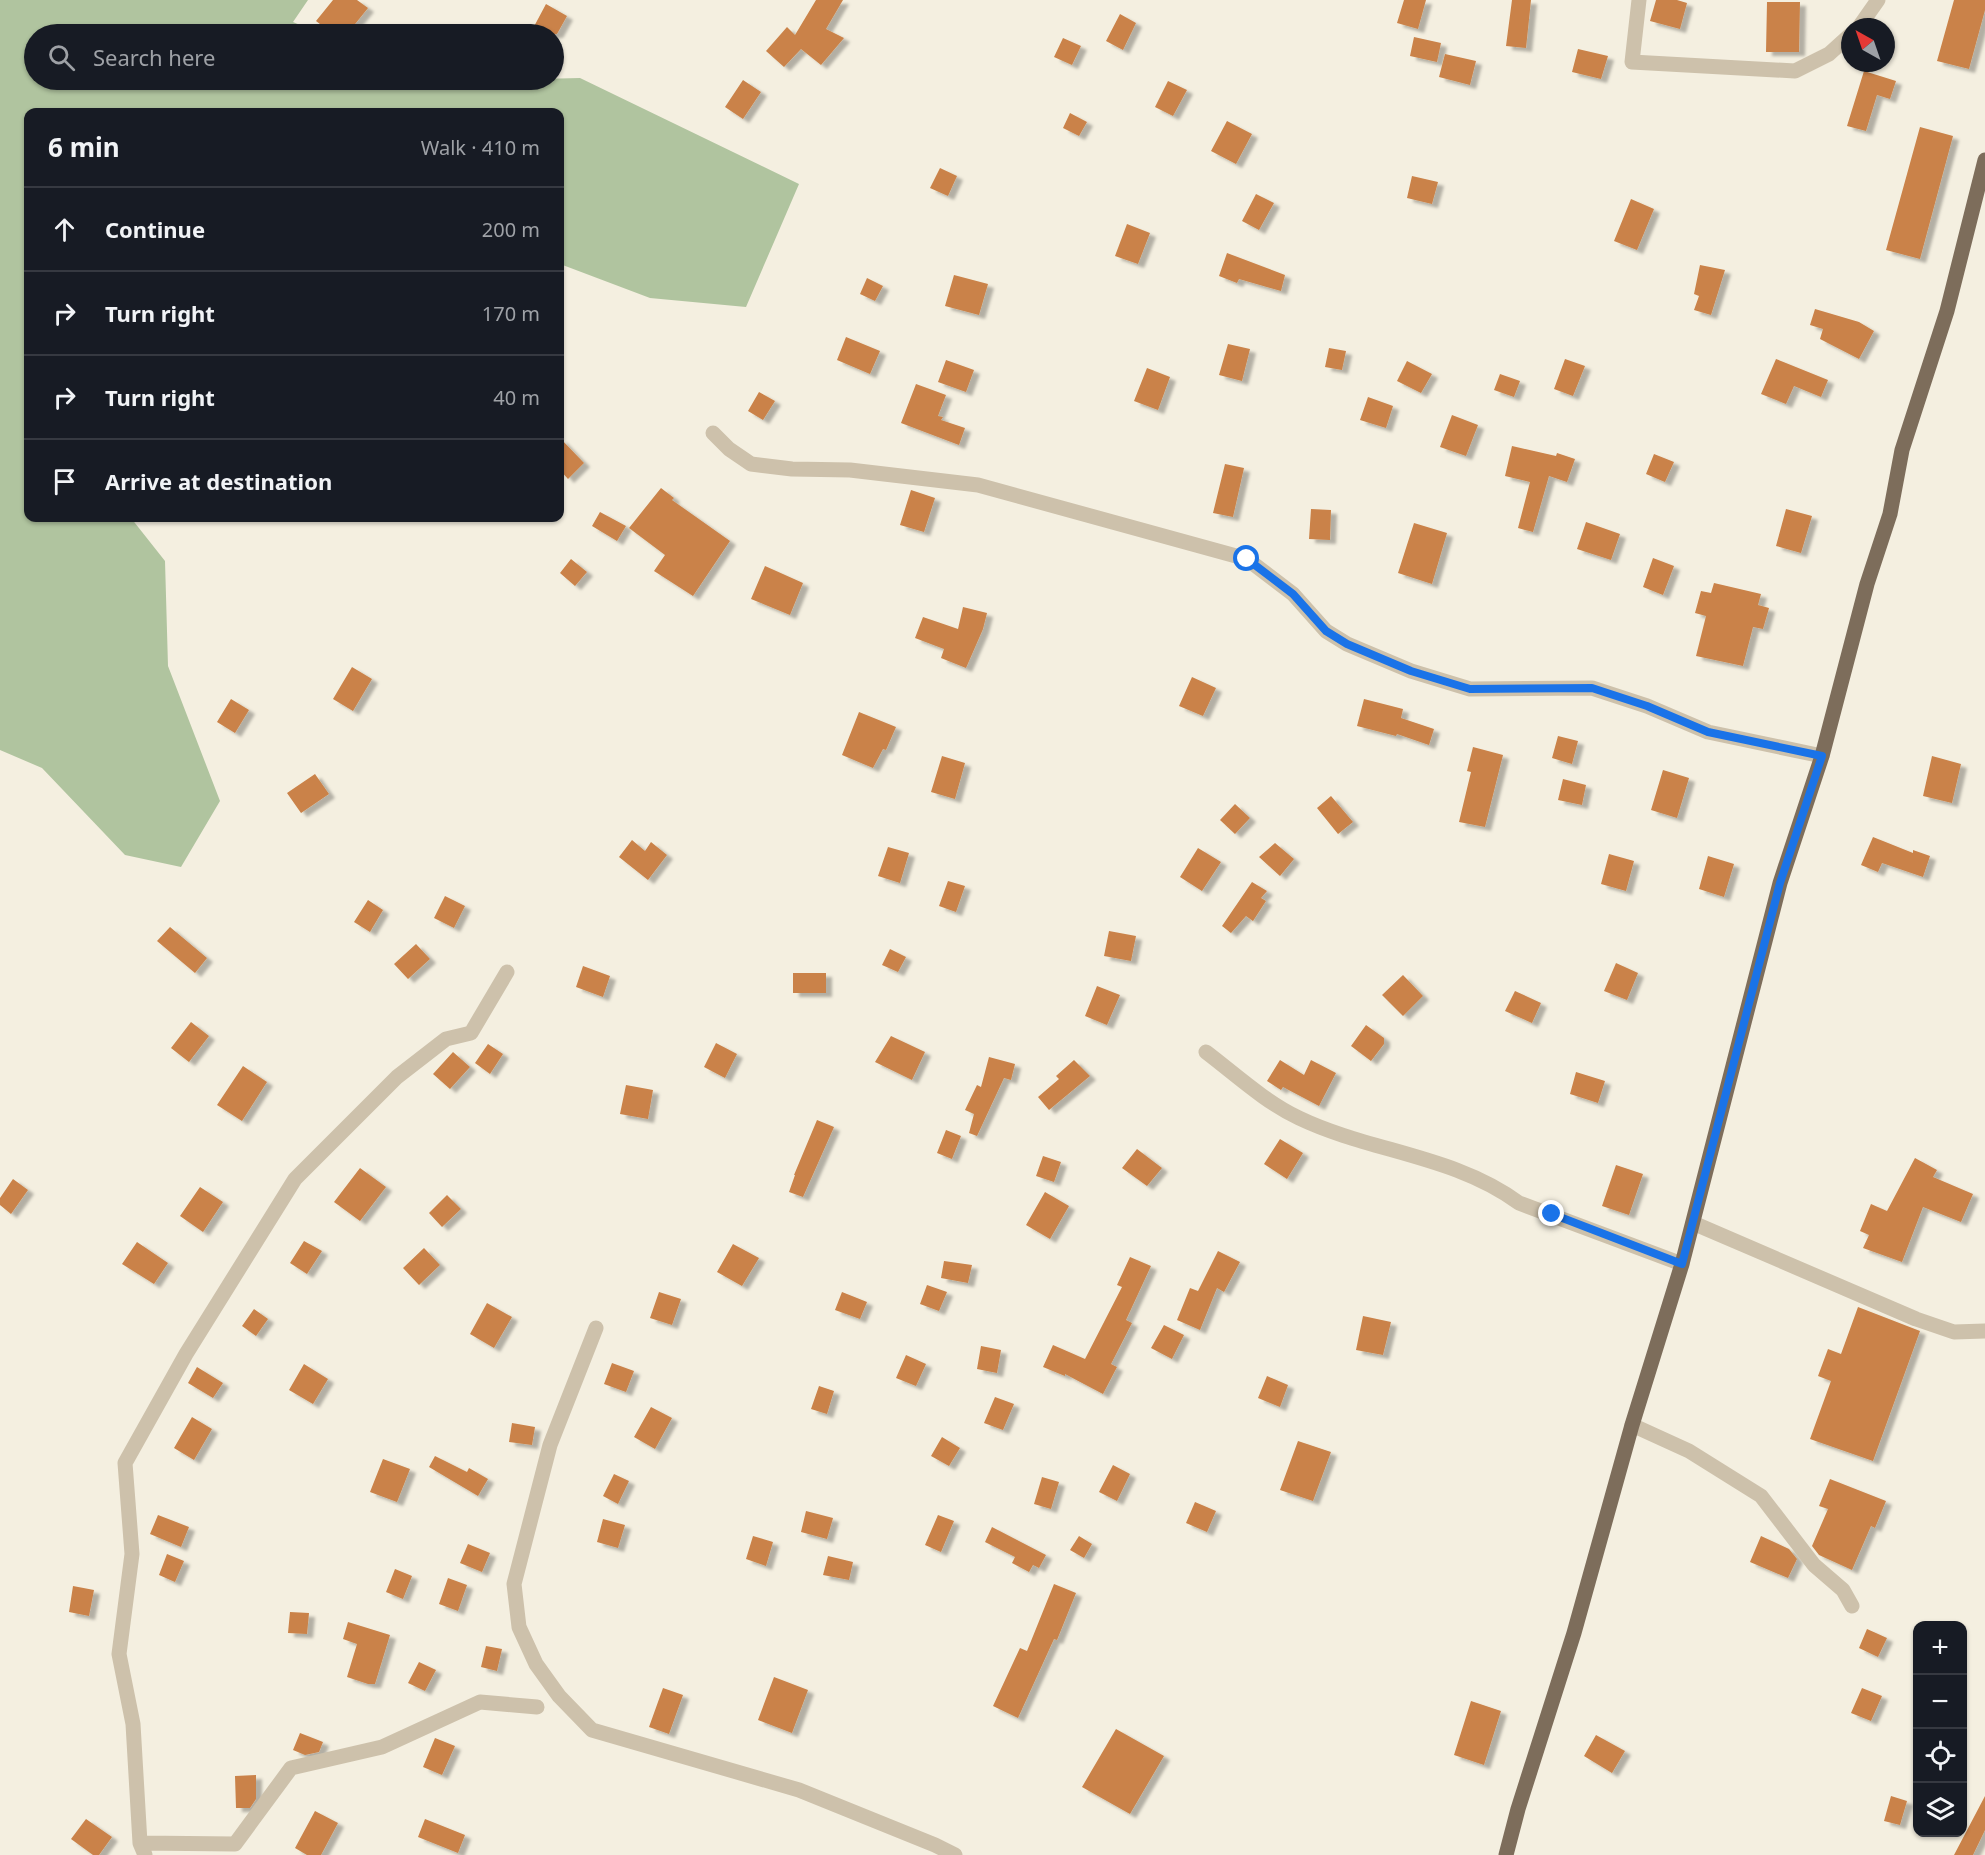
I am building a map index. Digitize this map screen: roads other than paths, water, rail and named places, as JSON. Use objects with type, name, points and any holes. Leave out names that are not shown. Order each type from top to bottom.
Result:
[{"type":"main road","points":[[1506,1855],[1518,1809],[1574,1633],[1632,1425],[1682,1264],[1780,883],[1822,756],[1867,584],[1890,514],[1902,450],[1947,310],[1985,160]]},
{"type":"street","points":[[1639,0],[1632,62],[1795,71],[1829,54],[1841,43]]},
{"type":"street","points":[[1865,18],[1878,0]]},
{"type":"street","points":[[713,433],[751,464],[792,469],[850,470],[978,484],[1247,559],[1293,594],[1326,631],[1347,644],[1411,671],[1470,689],[1592,688],[1647,706],[1708,732],[1822,756]]},
{"type":"street","points":[[507,972],[471,1033],[446,1039],[397,1077],[295,1179],[186,1354],[125,1462],[132,1554],[119,1654],[133,1724],[142,1849],[235,1844],[291,1768],[382,1747],[480,1702],[537,1707]]},
{"type":"street","points":[[1206,1052],[1260,1093],[1298,1118],[1338,1133],[1463,1172],[1500,1189],[1519,1203],[1682,1264]]},
{"type":"street","points":[[1693,1223],[1916,1319],[1954,1332],[1985,1331]]},
{"type":"street","points":[[596,1328],[550,1445],[514,1584],[519,1627],[536,1664],[559,1696],[592,1730],[799,1790],[955,1855]]},
{"type":"street","points":[[1632,1425],[1689,1451],[1761,1496],[1814,1565],[1843,1590],[1852,1606]]}]
